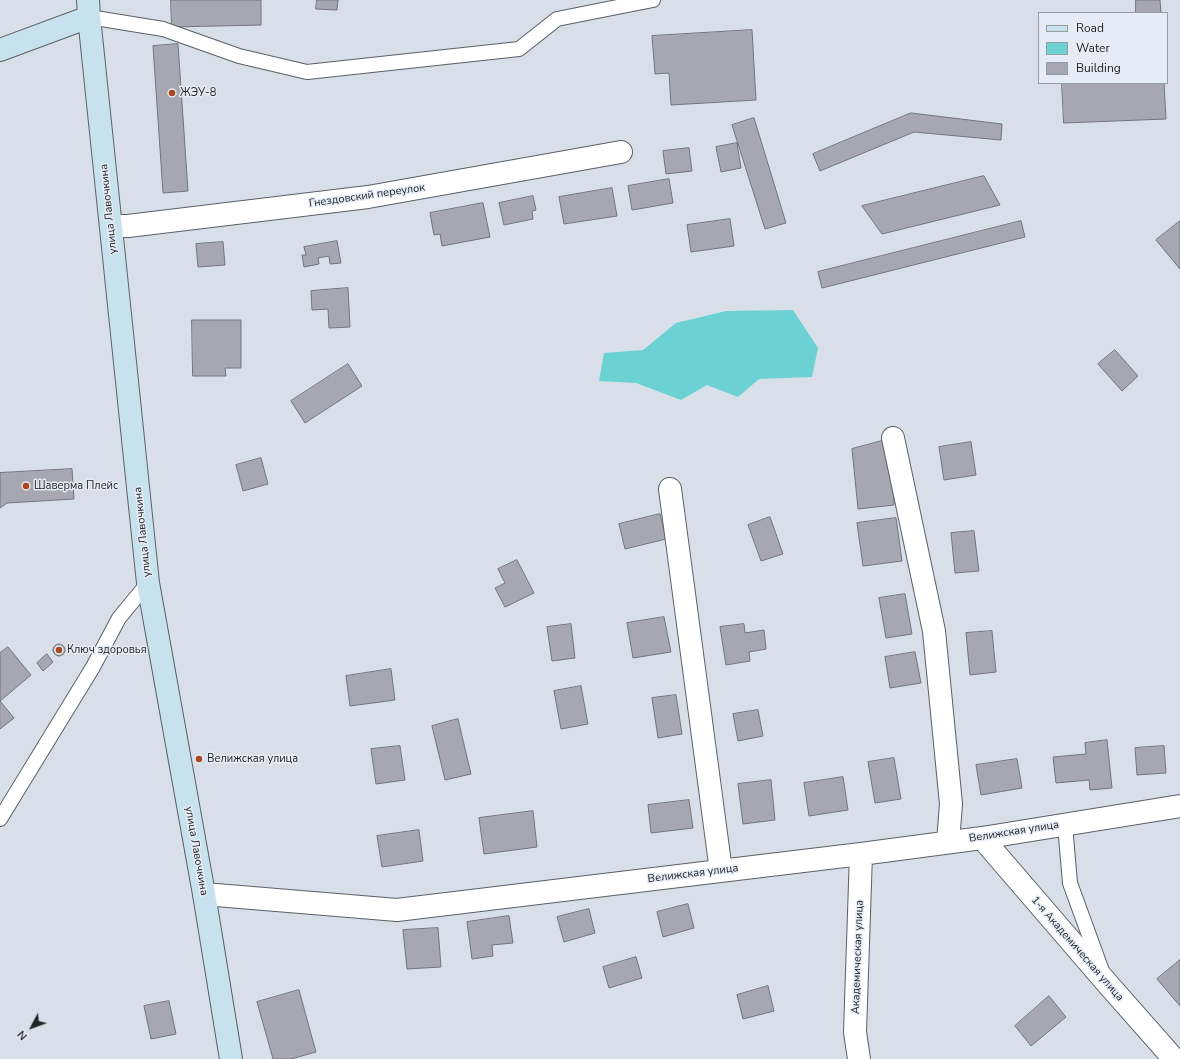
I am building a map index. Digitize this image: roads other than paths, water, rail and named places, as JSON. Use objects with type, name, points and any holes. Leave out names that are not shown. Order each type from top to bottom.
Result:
[{"type":"main road","points":[[0,50],[88,8]]},
{"type":"main road","name":"улица Лавочкина","points":[[88,8],[148,583],[204,894],[231,1059]]},
{"type":"street","name":"Гнездовский переулок","points":[[111,226],[128,226],[368,197],[621,152]]},
{"type":"street","points":[[893,438],[934,631],[952,804],[948,842]]},
{"type":"street","points":[[670,489],[721,871]]},
{"type":"street","name":"Велижская улица","points":[[204,894],[397,910],[982,838],[1180,806]]},
{"type":"street","name":"1-я Академическая улица","points":[[982,838],[1174,1059]]},
{"type":"street","name":"Академическая улица","points":[[859,1059],[855,1032],[861,854]]},
{"type":"lane","points":[[88,8],[162,29],[239,56],[307,72],[519,49],[557,19],[653,0]]},
{"type":"lane","points":[[0,819],[93,667],[119,618],[148,583]]},
{"type":"lane","points":[[1064,825],[1070,883],[1106,982]]},
{"type":"water","points":[[793,310],[818,348],[812,377],[759,379],[738,397],[707,385],[681,400],[636,383],[599,381],[604,353],[643,350],[676,323],[726,311]]},
{"type":"place","name":"ЖЭУ-8","points":[[172,93]]},
{"type":"place","name":"Шаверма Плейс","points":[[26,486]]},
{"type":"place","name":"Ключ здоровья","points":[[59,650]]},
{"type":"place","name":"Велижская улица","points":[[199,759]]}]
